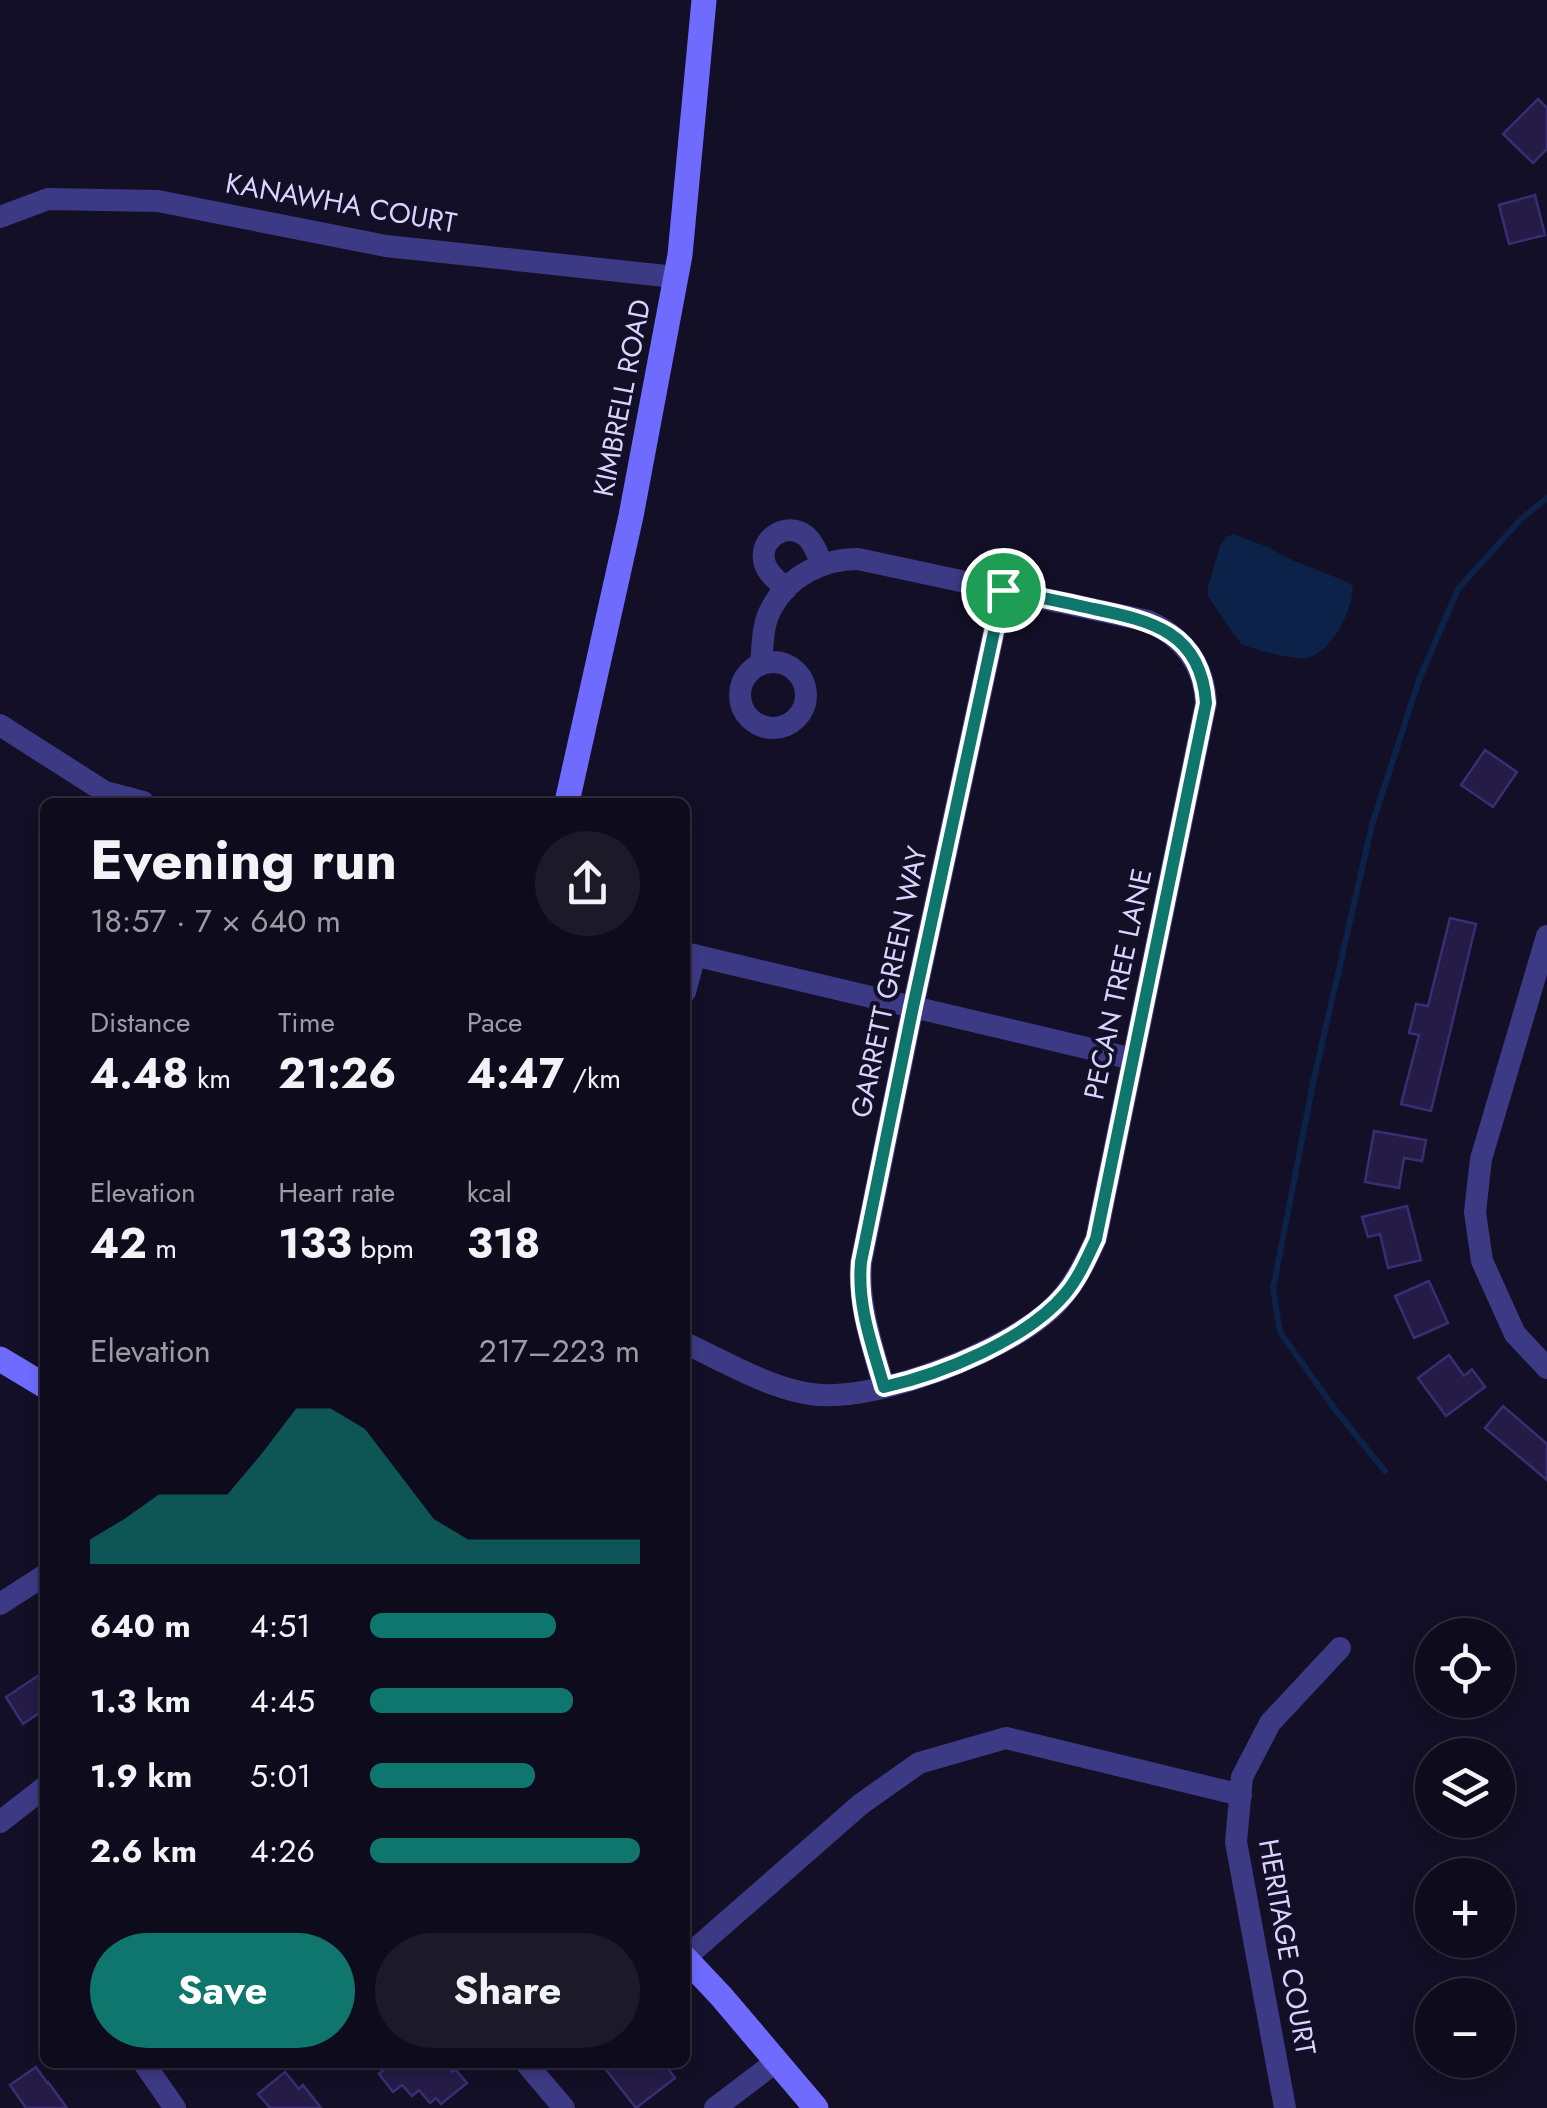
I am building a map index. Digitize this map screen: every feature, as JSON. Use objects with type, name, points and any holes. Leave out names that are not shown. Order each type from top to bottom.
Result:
[{"type":"street","name":"KIMBRELL ROAD","points":[[568,798],[633,506],[680,255],[704,0]]},
{"type":"street","name":"KANAWHA COURT","points":[[0,217],[48,200],[158,201],[386,246],[675,277]]},
{"type":"street","points":[[760,664],[764,627],[771,608],[798,578],[822,564],[812,544],[793,530],[778,533],[766,544],[764,552],[767,569],[786,589]]},
{"type":"street","name":"PECAN TREE LANE","points":[[690,1345],[796,1391],[852,1394],[934,1372],[999,1344],[1051,1310],[1068,1291],[1096,1239],[1206,703],[1202,675],[1189,651],[1148,621],[858,559],[822,564]]},
{"type":"street","name":"GARRETT GREEN WAY","points":[[884,1387],[859,1284],[861,1262],[1003,590]]},
{"type":"street","points":[[0,725],[105,792],[128,798]]},
{"type":"street","points":[[1546,944],[1481,1159],[1475,1212],[1482,1261],[1508,1320],[1515,1334],[1547,1368]]},
{"type":"street","points":[[690,954],[1133,1059]]},
{"type":"street","points":[[0,1359],[40,1383]]},
{"type":"street","points":[[0,1604],[40,1578]]},
{"type":"street","name":"HERITAGE COURT","points":[[1285,2108],[1236,1842],[1242,1777],[1270,1723],[1340,1648]]},
{"type":"street","points":[[690,1954],[861,1804],[919,1763],[1006,1738],[1241,1795]]},
{"type":"street","points":[[0,1822],[40,1792]]},
{"type":"street","points":[[690,1963],[816,2108]]},
{"type":"street","points":[[715,2108],[776,2061]]},
{"type":"street","points":[[147,2068],[175,2108]]},
{"type":"street","points":[[531,2068],[564,2108]]},
{"type":"water","points":[[1233,534],[1353,587],[1339,630],[1324,649],[1299,658],[1241,644],[1208,597],[1220,546]]},
{"type":"building","points":[[1538,99],[1547,108],[1547,149],[1533,163],[1503,134]]},
{"type":"building","points":[[1535,195],[1545,235],[1509,244],[1499,205]]},
{"type":"building","points":[[1485,750],[1517,772],[1493,807],[1461,785]]},
{"type":"building","points":[[1450,918],[1476,924],[1431,1111],[1401,1104],[1419,1035],[1409,1033],[1416,1004],[1428,1006]]},
{"type":"building","points":[[1374,1131],[1426,1140],[1422,1161],[1404,1158],[1399,1188],[1365,1182]]},
{"type":"building","points":[[1407,1206],[1421,1260],[1388,1268],[1380,1234],[1368,1237],[1362,1217]]},
{"type":"building","points":[[1429,1281],[1448,1323],[1414,1338],[1395,1296]]},
{"type":"building","points":[[1449,1355],[1464,1376],[1472,1369],[1485,1387],[1446,1416],[1418,1378]]},
{"type":"building","points":[[1503,1406],[1547,1444],[1547,1480],[1485,1428]]},
{"type":"building","points":[[40,1674],[40,1712],[23,1724],[6,1697]]},
{"type":"building","points":[[36,2067],[67,2108],[26,2108],[10,2085]]},
{"type":"building","points":[[386,2068],[449,2068],[452,2072],[455,2069],[467,2083],[441,2104],[436,2098],[430,2103],[419,2090],[412,2096],[402,2085],[393,2092],[379,2074]]},
{"type":"building","points":[[605,2068],[668,2068],[675,2078],[636,2108]]},
{"type":"building","points":[[285,2072],[299,2089],[303,2085],[321,2108],[270,2108],[258,2094]]},
{"type":"waterway","points":[[1385,1471],[1280,1332],[1273,1289],[1313,1083],[1372,825],[1419,680],[1458,589],[1521,519],[1547,498]]},
{"type":"route","points":[[1003,590],[1134,617],[1164,629],[1189,651],[1202,675],[1206,703],[1096,1239],[1068,1291],[1030,1326],[934,1372],[884,1387],[862,1308],[861,1262],[1003,590]]}]
